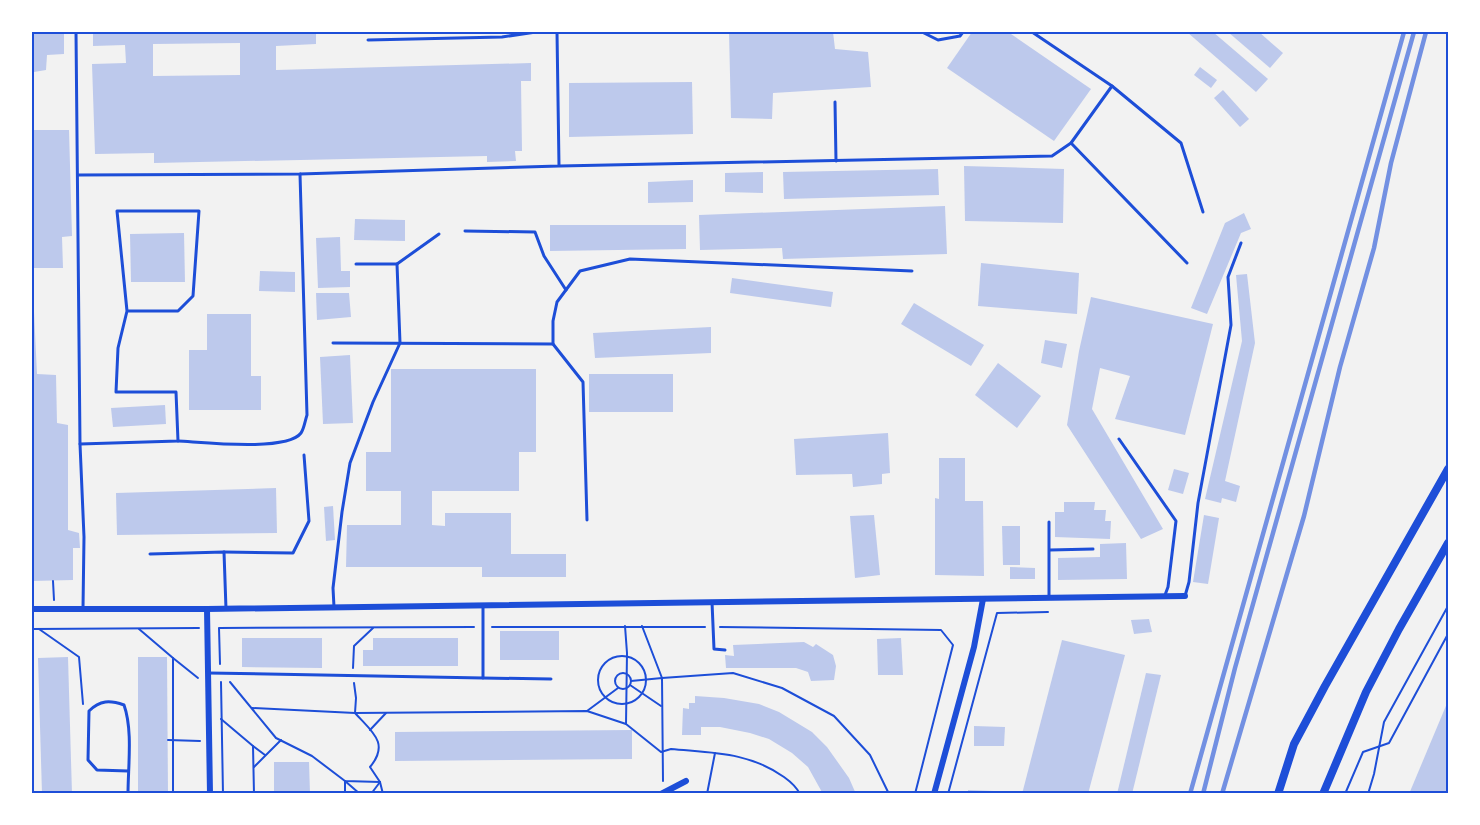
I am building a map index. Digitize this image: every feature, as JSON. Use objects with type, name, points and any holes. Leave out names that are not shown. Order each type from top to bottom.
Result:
[{"type":"main road","points":[[1278,794],[1294,744],[1330,676],[1449,469]]},
{"type":"main road","points":[[1323,794],[1366,692],[1399,629],[1449,543]]},
{"type":"street","points":[[32,609],[226,609],[1185,596]]},
{"type":"street","points":[[934,794],[974,647],[983,599]]},
{"type":"street","points":[[207,609],[210,794]]},
{"type":"street","points":[[663,793],[686,781]]},
{"type":"lane","points":[[76,32],[80,444],[84,537],[83,608]]},
{"type":"lane","points":[[368,40],[502,37],[536,32]]},
{"type":"lane","points":[[556,32],[559,166]]},
{"type":"lane","points":[[921,32],[938,40],[960,36],[963,32]]},
{"type":"lane","points":[[1032,32],[1112,86],[1181,143],[1203,212]]},
{"type":"lane","points":[[78,175],[300,174],[559,166],[1052,156],[1071,143],[1112,86]]},
{"type":"lane","points":[[835,102],[837,160]]},
{"type":"lane","points":[[1071,143],[1187,263]]},
{"type":"lane","points":[[80,444],[178,441],[272,445],[291,440],[301,433],[307,415],[300,174]]},
{"type":"lane","points":[[127,311],[178,311],[193,296],[199,211],[117,212],[127,311],[118,348],[116,392],[176,392],[178,441]]},
{"type":"lane","points":[[465,231],[535,232],[544,256],[566,290]]},
{"type":"lane","points":[[356,264],[397,264],[439,234]]},
{"type":"lane","points":[[1185,596],[1189,582],[1198,503],[1231,325],[1228,277],[1241,243]]},
{"type":"lane","points":[[587,520],[584,382],[553,344],[556,302],[580,271],[630,259],[912,271]]},
{"type":"lane","points":[[334,607],[333,588],[350,463],[373,402],[400,343],[397,264]]},
{"type":"lane","points":[[333,343],[553,344]]},
{"type":"lane","points":[[1119,439],[1176,521],[1168,587],[1164,597]]},
{"type":"lane","points":[[150,554],[292,553],[309,521],[304,455]]},
{"type":"lane","points":[[1049,522],[1049,598]]},
{"type":"lane","points":[[1050,550],[1093,549]]},
{"type":"lane","points":[[224,552],[226,609]]},
{"type":"lane","points":[[711,602],[714,649],[725,650]]},
{"type":"lane","points":[[483,605],[483,678]]},
{"type":"lane","points":[[208,676],[221,674],[551,679]]},
{"type":"lane","points":[[128,771],[97,770],[88,760],[90,711],[96,704],[104,701],[124,705],[128,716],[128,771],[128,794]]},
{"type":"lane","points":[[32,759],[32,794]]},
{"type":"path","points":[[53,581],[54,591]]},
{"type":"path","points":[[1368,794],[1384,722],[1449,606]]},
{"type":"path","points":[[948,794],[997,613],[1048,612]]},
{"type":"path","points":[[625,626],[629,685],[626,724]]},
{"type":"path","points":[[642,626],[662,678],[663,793]]},
{"type":"path","points":[[223,794],[219,628],[642,626],[941,630],[953,645],[915,794]]},
{"type":"path","points":[[374,627],[354,646],[353,677],[356,698],[355,713],[379,741],[380,751],[370,767],[380,782],[383,794]]},
{"type":"path","points":[[32,629],[201,628]]},
{"type":"path","points":[[39,629],[79,657],[83,705],[90,711]]},
{"type":"path","points":[[138,629],[202,680],[208,676],[230,682],[276,738],[312,756],[360,794]]},
{"type":"path","points":[[1345,794],[1363,752],[1389,743],[1449,634]]},
{"type":"path","points":[[627,657],[643,668],[646,679],[642,694],[628,703],[619,704],[605,697],[599,684],[601,670],[611,659],[627,657]]},
{"type":"path","points":[[173,658],[173,794]]},
{"type":"path","points":[[618,688],[615,681],[617,676],[621,673],[627,674]]},
{"type":"path","points":[[587,711],[618,688],[646,679],[733,673],[782,688],[834,716],[870,755],[889,794]]},
{"type":"path","points":[[627,674],[629,685],[661,706]]},
{"type":"path","points":[[252,708],[355,713],[587,711],[626,724],[661,752]]},
{"type":"path","points":[[370,730],[386,713]]},
{"type":"path","points":[[222,719],[266,756]]},
{"type":"path","points":[[168,740],[202,741]]},
{"type":"path","points":[[254,767],[281,740]]},
{"type":"path","points":[[253,746],[254,794]]},
{"type":"path","points":[[661,752],[671,749],[738,755],[771,768],[796,787],[800,794]]},
{"type":"path","points":[[707,794],[714,753]]},
{"type":"path","points":[[345,781],[380,782]]},
{"type":"path","points":[[345,781],[345,794]]},
{"type":"path","points":[[372,794],[380,782]]},
{"type":"building","points":[[32,32],[64,33],[64,54],[47,55],[46,70],[34,72],[34,130],[69,130],[72,236],[62,237],[63,268],[32,268]]},
{"type":"building","points":[[93,32],[316,32],[316,44],[276,46],[276,70],[531,63],[531,81],[521,81],[522,151],[515,151],[516,161],[487,162],[487,156],[154,163],[154,153],[95,154],[92,64],[126,63],[125,45],[93,46]],"holes":[[[240,43],[240,75],[153,76],[153,44]]]},
{"type":"building","points":[[729,32],[833,32],[835,49],[868,52],[871,87],[773,93],[772,119],[731,118]]},
{"type":"building","points":[[972,32],[1008,32],[1091,89],[1054,141],[947,68]]},
{"type":"building","points":[[1187,32],[1213,32],[1268,79],[1256,92]]},
{"type":"building","points":[[1228,32],[1259,32],[1283,53],[1270,68]]},
{"type":"building","points":[[1200,67],[1217,80],[1211,88],[1194,75]]},
{"type":"building","points":[[692,82],[693,134],[569,137],[569,83]]},
{"type":"building","points":[[1223,90],[1249,119],[1240,127],[1214,98]]},
{"type":"building","points":[[964,166],[1064,169],[1063,223],[965,221]]},
{"type":"building","points":[[938,169],[939,195],[784,199],[783,172]]},
{"type":"building","points":[[763,172],[763,193],[725,192],[725,173]]},
{"type":"building","points":[[693,180],[693,202],[648,203],[648,182]]},
{"type":"building","points":[[945,206],[947,254],[783,259],[782,248],[700,250],[699,215]]},
{"type":"building","points":[[1244,213],[1251,229],[1241,233],[1207,314],[1191,308],[1225,223]]},
{"type":"building","points":[[355,219],[405,220],[405,241],[354,240]]},
{"type":"building","points":[[550,225],[686,225],[686,249],[550,251]]},
{"type":"building","points":[[184,233],[185,282],[131,282],[130,234]]},
{"type":"building","points":[[340,237],[341,271],[350,271],[350,287],[318,288],[316,238]]},
{"type":"building","points":[[981,263],[1079,273],[1077,314],[978,306]]},
{"type":"building","points":[[260,271],[295,272],[295,292],[259,291]]},
{"type":"building","points":[[1247,274],[1255,343],[1225,481],[1240,486],[1236,502],[1222,498],[1221,503],[1205,499],[1242,341],[1236,275]]},
{"type":"building","points":[[732,278],[833,292],[831,307],[730,293]]},
{"type":"building","points":[[32,291],[37,374],[56,375],[57,423],[68,425],[68,530],[79,533],[80,548],[73,548],[73,580],[32,581]]},
{"type":"building","points":[[316,293],[349,293],[351,317],[317,320]]},
{"type":"building","points":[[1091,297],[1213,324],[1185,435],[1115,419],[1130,376],[1100,368],[1092,409],[1163,529],[1141,539],[1067,425],[1079,351]]},
{"type":"building","points":[[914,303],[984,345],[971,366],[901,324]]},
{"type":"building","points":[[207,314],[251,314],[251,376],[261,376],[261,410],[189,410],[189,350],[207,350]]},
{"type":"building","points":[[711,327],[711,353],[595,358],[593,333]]},
{"type":"building","points":[[1045,340],[1067,344],[1062,368],[1041,363]]},
{"type":"building","points":[[350,355],[353,423],[323,424],[320,357]]},
{"type":"building","points":[[998,363],[1041,396],[1017,428],[975,395]]},
{"type":"building","points":[[391,369],[536,369],[536,452],[519,452],[519,491],[432,491],[432,525],[445,526],[445,513],[511,513],[511,554],[566,554],[566,577],[482,577],[482,567],[346,567],[347,525],[401,525],[401,491],[366,491],[366,452],[391,452]]},
{"type":"building","points":[[589,374],[673,374],[673,412],[589,412]]},
{"type":"building","points":[[165,405],[166,424],[113,427],[111,408]]},
{"type":"building","points":[[888,433],[890,473],[882,474],[882,484],[853,487],[852,474],[796,475],[794,439]]},
{"type":"building","points":[[939,458],[965,458],[965,501],[983,501],[984,576],[935,575],[935,498],[939,499]]},
{"type":"building","points":[[1174,469],[1189,473],[1183,494],[1168,490]]},
{"type":"building","points":[[276,488],[277,533],[117,535],[116,493]]},
{"type":"building","points":[[1064,502],[1095,502],[1094,510],[1106,510],[1105,521],[1111,521],[1110,539],[1055,537],[1055,512],[1064,512]]},
{"type":"building","points":[[333,506],[335,540],[326,541],[324,507]]},
{"type":"building","points":[[874,515],[880,575],[855,578],[850,516]]},
{"type":"building","points":[[1204,515],[1219,518],[1208,584],[1193,582]]},
{"type":"building","points":[[1002,526],[1020,526],[1020,565],[1003,565]]},
{"type":"building","points":[[1126,543],[1127,579],[1058,580],[1058,558],[1100,557],[1100,544]]},
{"type":"building","points":[[1010,567],[1035,568],[1035,579],[1010,579]]},
{"type":"building","points":[[1149,619],[1152,632],[1134,634],[1131,620]]},
{"type":"building","points":[[500,631],[559,631],[559,660],[500,660]]},
{"type":"building","points":[[242,638],[322,638],[322,668],[242,667]]},
{"type":"building","points":[[373,638],[458,638],[458,666],[363,666],[363,650],[373,650]]},
{"type":"building","points":[[901,638],[903,675],[878,675],[877,639]]},
{"type":"building","points":[[1062,640],[1125,655],[1088,794],[1022,794]]},
{"type":"building","points":[[804,642],[813,647],[816,644],[833,655],[836,666],[834,680],[811,681],[808,672],[796,668],[726,668],[725,655],[734,656],[733,645]]},
{"type":"building","points":[[68,657],[72,794],[42,794],[38,658]]},
{"type":"building","points":[[138,657],[167,657],[168,794],[138,794]]},
{"type":"building","points":[[1146,673],[1161,675],[1132,794],[1117,794]]},
{"type":"building","points":[[695,696],[759,704],[779,712],[812,732],[827,747],[849,778],[856,794],[823,794],[808,767],[792,753],[769,739],[720,727],[701,727],[701,735],[682,735],[683,708],[689,709],[689,703],[695,703]]},
{"type":"building","points":[[1448,701],[1448,794],[1409,794]]},
{"type":"building","points":[[974,726],[1005,727],[1004,746],[974,746]]},
{"type":"building","points":[[632,730],[632,759],[395,761],[395,732]]},
{"type":"building","points":[[274,762],[309,762],[310,794],[274,794]]},
{"type":"building","points":[[968,790],[994,791],[994,794],[968,794]]},
{"type":"railway","points":[[1190,794],[1404,32]]},
{"type":"railway","points":[[1203,794],[1235,668],[1414,32]]},
{"type":"railway","points":[[1222,794],[1304,516],[1340,367],[1374,248],[1391,163],[1426,32]]}]
